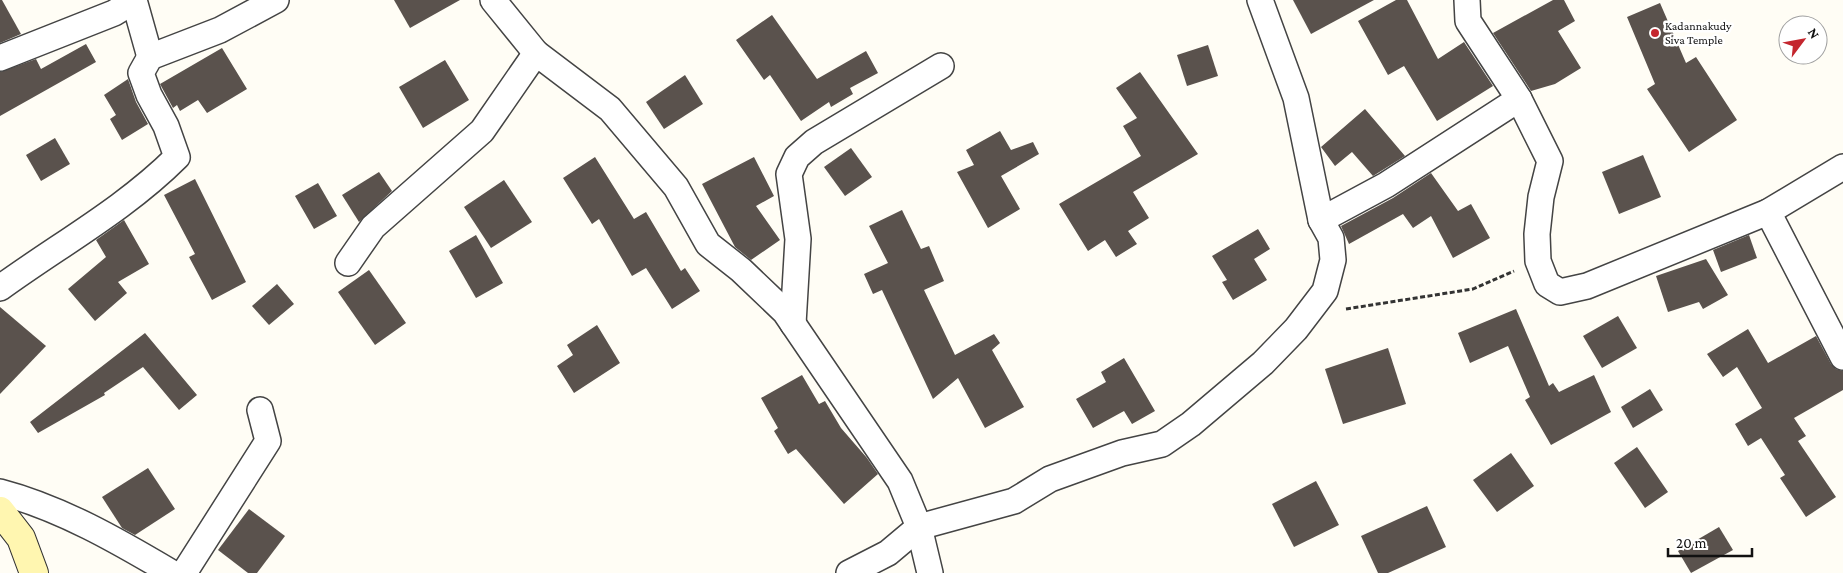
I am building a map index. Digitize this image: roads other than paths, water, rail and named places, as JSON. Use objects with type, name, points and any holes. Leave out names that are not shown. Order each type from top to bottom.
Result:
[{"type":"main road","points":[[0,511],[22,538],[34,573]]},
{"type":"street","points":[[0,58],[114,13],[130,0]]},
{"type":"street","points":[[134,0],[150,57]]},
{"type":"street","points":[[0,288],[156,179],[177,157],[166,126],[149,95],[141,73],[150,57],[220,30],[276,0]]},
{"type":"street","points":[[493,0],[536,53],[610,109],[676,187],[708,244],[741,270],[785,312],[900,481],[919,527],[930,573]]},
{"type":"street","points":[[849,573],[888,553],[919,527],[1014,501],[1050,479],[1122,453],[1162,444],[1192,424],[1263,363],[1296,329],[1325,291],[1333,260],[1331,238],[1321,220],[1296,98],[1260,0]]},
{"type":"street","points":[[1467,0],[1468,21],[1519,99],[1550,161],[1541,197],[1537,234],[1538,261],[1546,284],[1560,292],[1587,286],[1768,212],[1843,167]]},
{"type":"street","points":[[348,263],[373,227],[482,131],[536,53]]},
{"type":"street","points":[[793,324],[798,239],[789,174],[797,157],[814,142],[941,66]]},
{"type":"street","points":[[1321,220],[1386,185],[1519,99]]},
{"type":"street","points":[[1768,212],[1843,357]]},
{"type":"street","points":[[184,573],[268,441],[260,410]]},
{"type":"street","points":[[0,492],[27,499],[65,516],[125,545],[172,573]]},
{"type":"place","name":"Kadannakudy Siva Temple","points":[[1655,33]]}]
